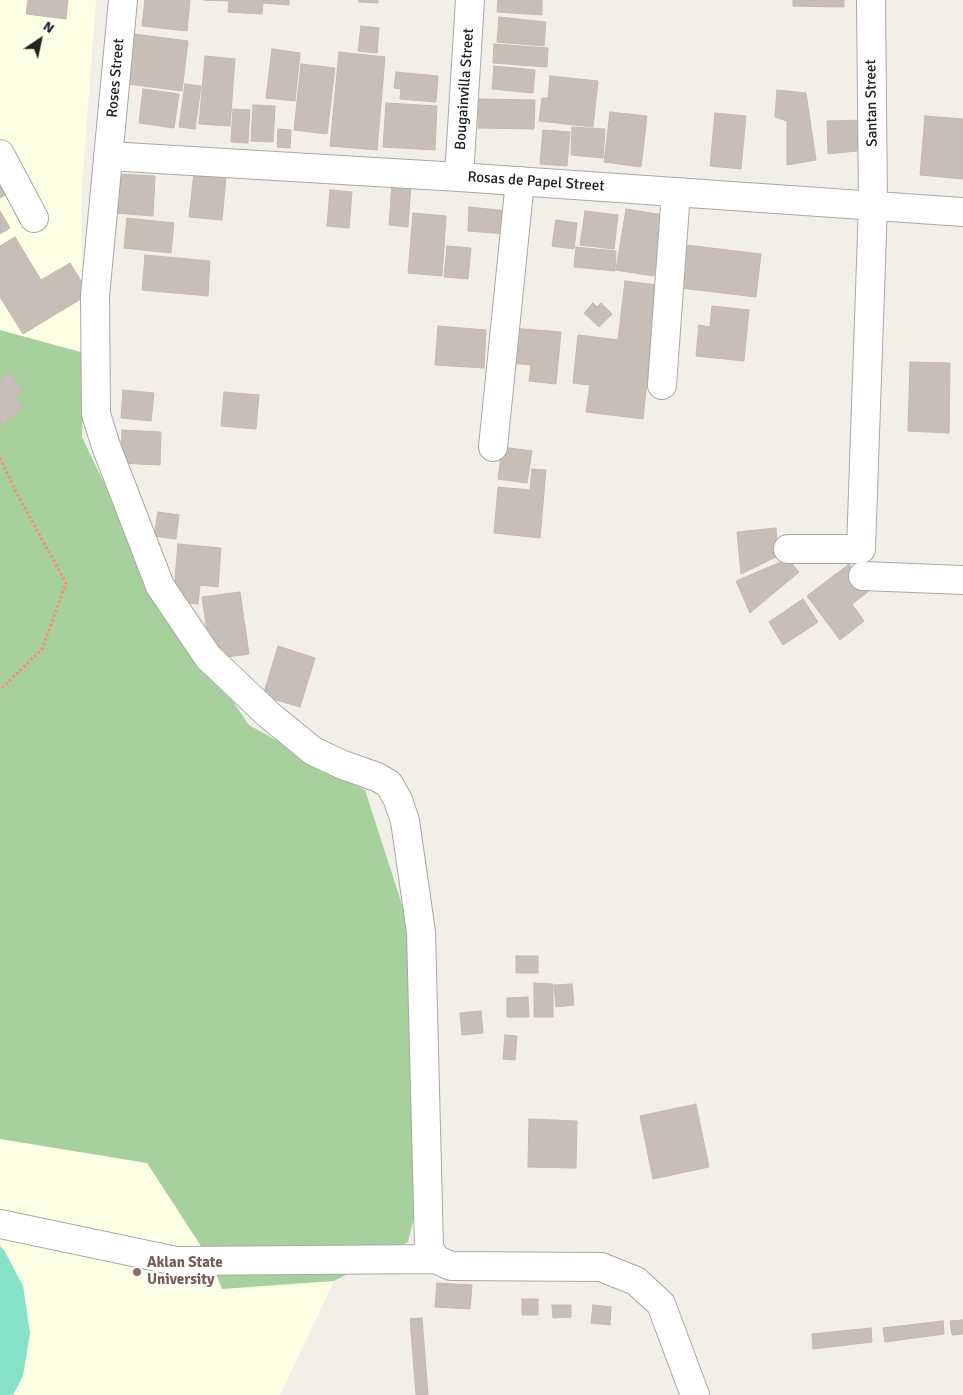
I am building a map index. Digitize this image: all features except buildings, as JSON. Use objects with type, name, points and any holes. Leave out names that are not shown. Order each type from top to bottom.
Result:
[{"type":"street","name":"Roses Street","points":[[123,0],[95,296],[96,414],[106,446],[160,586],[208,657],[270,715],[313,751],[343,765],[377,777],[389,784],[398,800],[405,821],[422,932],[429,1248],[435,1259]]},
{"type":"street","name":"Bougainvilla Street","points":[[459,177],[470,0]]},
{"type":"street","name":"Santan Street","points":[[788,549],[861,549],[873,205],[871,0]]},
{"type":"street","points":[[0,154],[34,218]]},
{"type":"street","name":"Rosas de Papel Street","points":[[108,156],[459,177],[963,212]]},
{"type":"street","points":[[493,447],[520,181]]},
{"type":"street","points":[[662,385],[676,192]]},
{"type":"street","points":[[863,576],[963,580]]},
{"type":"street","points":[[0,1224],[176,1261],[435,1259],[451,1266],[602,1268],[636,1281],[661,1304],[695,1395]]},
{"type":"path","points":[[0,458],[16,494],[66,583],[42,649],[0,690]]},
{"type":"shaded area","points":[[0,0],[96,0],[81,199],[84,353],[0,330]]},
{"type":"shaded area","name":"Aklan State University","points":[[0,1139],[147,1163],[212,1263],[334,1281],[280,1395],[0,1395]]},
{"type":"green space","points":[[0,330],[84,353],[82,437],[147,573],[249,725],[365,790],[404,911],[435,1132],[408,1242],[334,1281],[222,1289],[212,1263],[147,1163],[0,1139]]},
{"type":"green space","points":[[0,1246],[23,1286],[30,1333],[23,1376],[13,1395],[0,1395]]},
{"type":"place","name":"Aklan State University","points":[[137,1272]]}]
